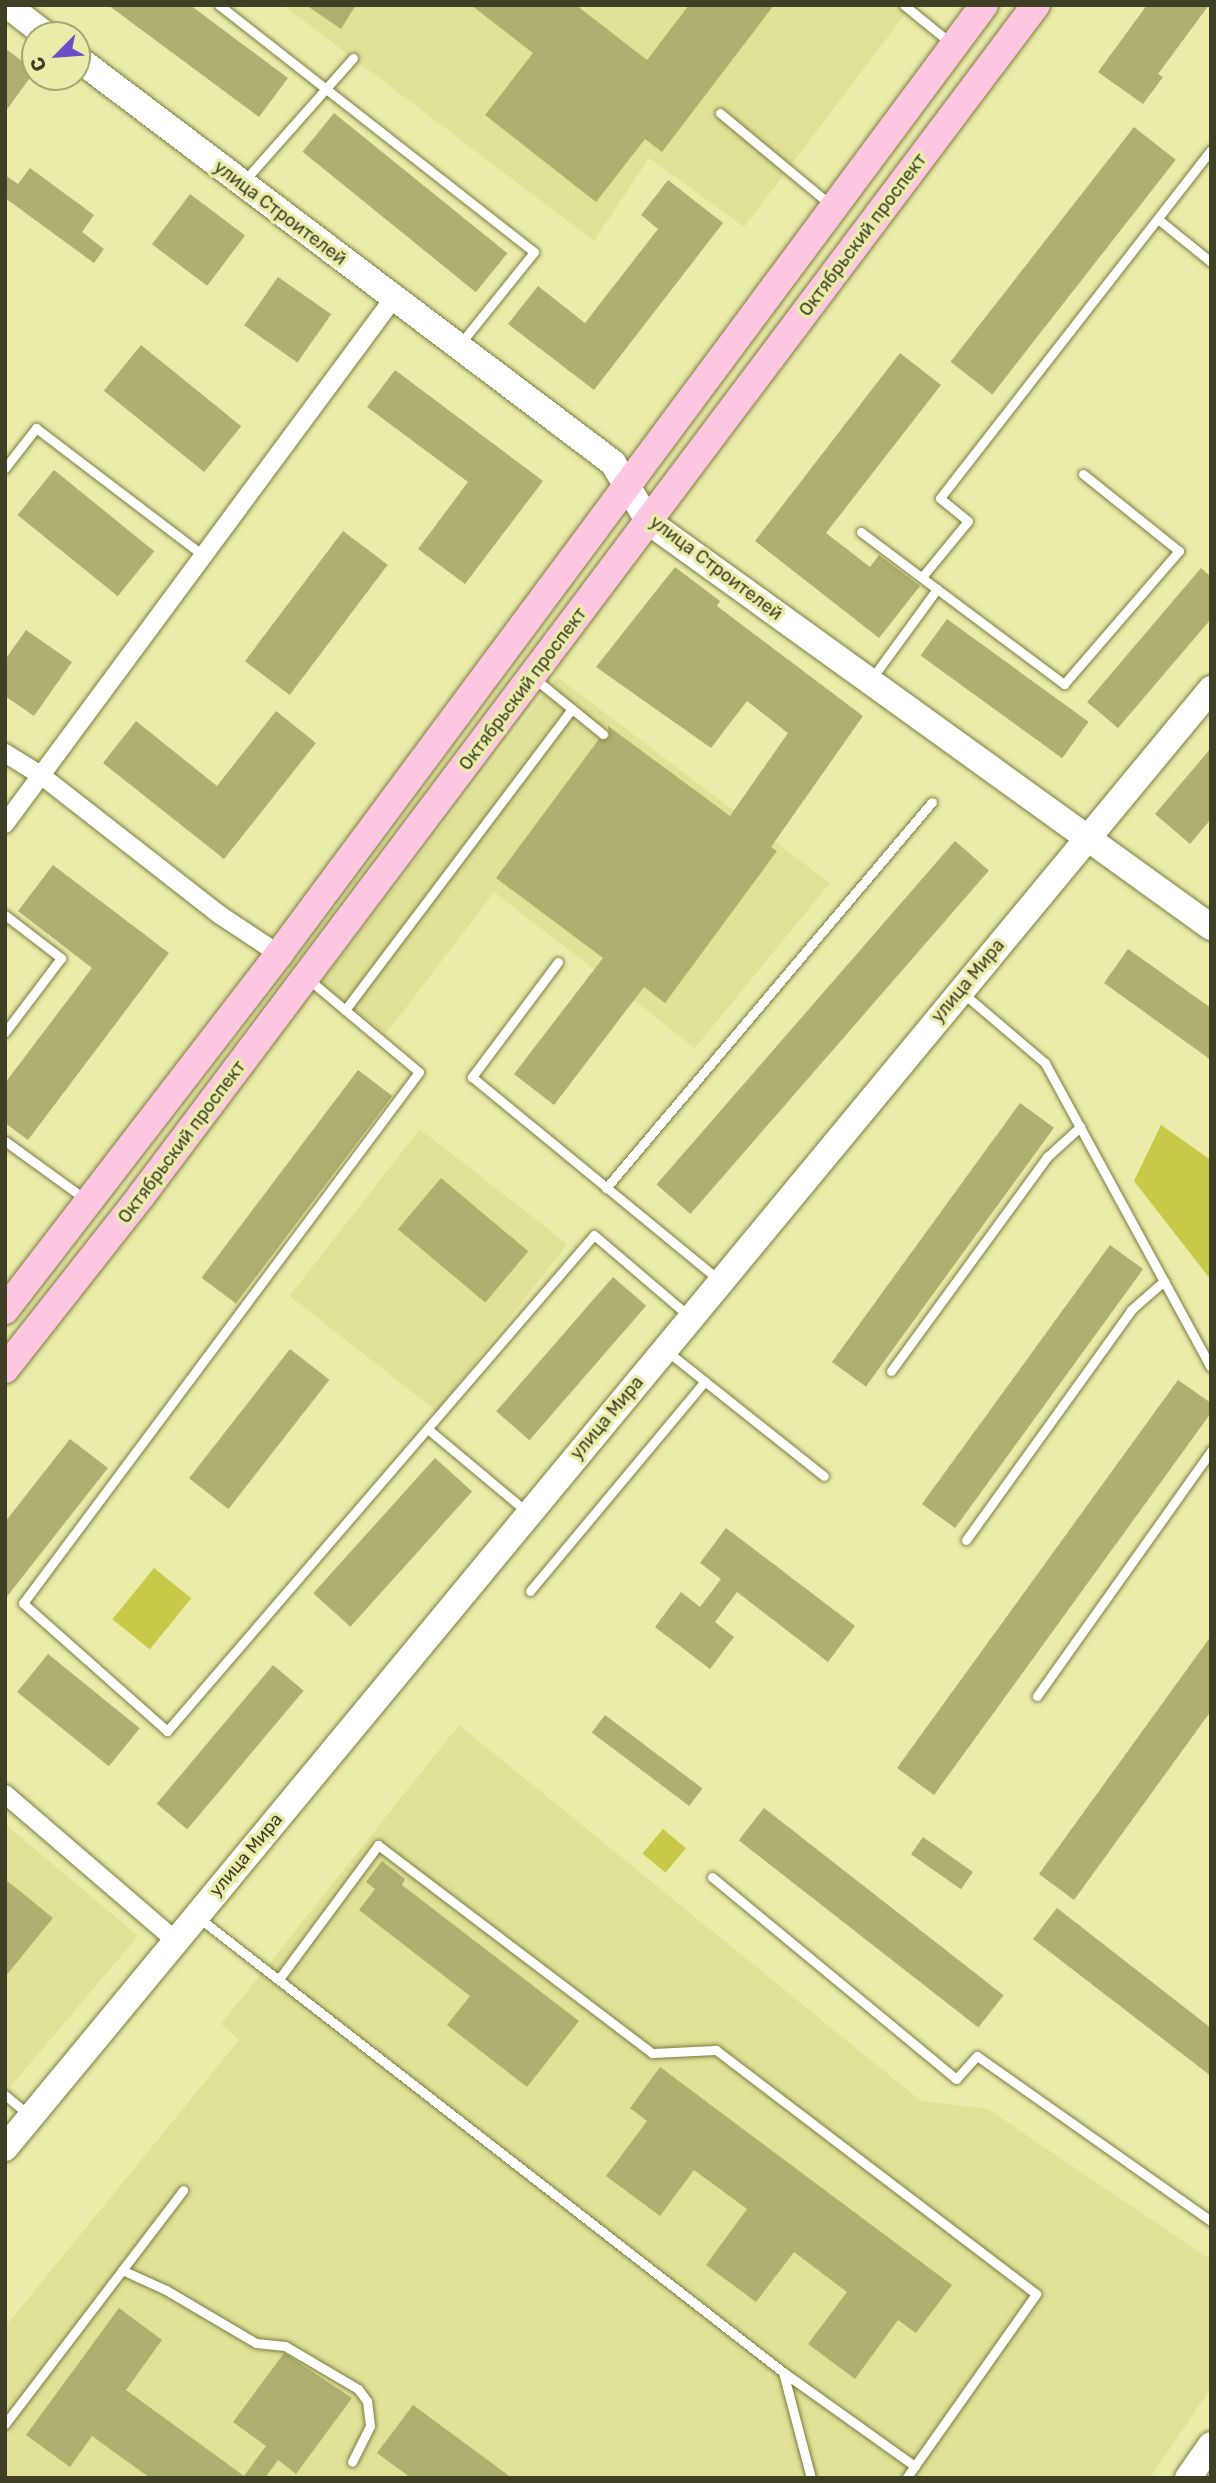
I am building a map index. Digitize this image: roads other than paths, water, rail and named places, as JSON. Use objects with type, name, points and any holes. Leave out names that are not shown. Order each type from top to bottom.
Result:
[{"type":"main road","name":"Октябрьский проспект","points":[[5,1310],[279,954],[985,5]]},
{"type":"main road","name":"Октябрьский проспект","points":[[5,1369],[533,677],[1036,5]]},
{"type":"street","points":[[12,7],[29,21]]},
{"type":"street","name":"улица Строителей","points":[[91,69],[457,348],[613,463],[649,522],[1211,927]]},
{"type":"street","points":[[5,824],[393,299]]},
{"type":"street","name":"улица Мира","points":[[5,2148],[1211,689]]},
{"type":"street","points":[[5,753],[42,776],[220,915],[279,954]]},
{"type":"street","points":[[5,1794],[175,1940]]},
{"type":"street","points":[[1188,2478],[1211,2445]]},
{"type":"lane","points":[[219,5],[327,87],[534,252],[457,348]]},
{"type":"lane","points":[[904,5],[954,46]]},
{"type":"lane","points":[[242,184],[353,58]]},
{"type":"lane","points":[[720,113],[834,208]]},
{"type":"lane","points":[[922,577],[968,521],[940,498],[1211,150]]},
{"type":"lane","points":[[1158,219],[1211,262]]},
{"type":"lane","points":[[5,468],[36,428],[204,556]]},
{"type":"lane","points":[[861,532],[1063,684],[1180,551],[1083,474]]},
{"type":"lane","points":[[869,682],[937,589]]},
{"type":"lane","points":[[533,677],[603,734]]},
{"type":"lane","points":[[345,1010],[572,709]]},
{"type":"lane","points":[[607,1188],[932,802]]},
{"type":"lane","points":[[5,915],[61,958],[5,1032]]},
{"type":"lane","points":[[558,962],[472,1077],[720,1281]]},
{"type":"lane","points":[[306,977],[419,1072],[23,1603],[167,1731],[429,1430],[594,1235],[690,1317]]},
{"type":"lane","points":[[960,990],[1045,1063],[1211,1367]]},
{"type":"lane","points":[[891,1371],[1046,1157],[1080,1127]]},
{"type":"lane","points":[[5,1141],[89,1201]]},
{"type":"lane","points":[[966,1540],[1132,1310],[1164,1281]]},
{"type":"lane","points":[[664,1349],[824,1476]]},
{"type":"lane","points":[[530,1591],[705,1381]]},
{"type":"lane","points":[[429,1430],[528,1513]]},
{"type":"lane","points":[[1037,1696],[1211,1451]]},
{"type":"lane","points":[[279,1979],[378,1845],[652,2053],[716,2050],[1036,2294],[906,2478]]},
{"type":"lane","points":[[712,1877],[956,2078],[977,2056],[1211,2221]]},
{"type":"lane","points":[[196,1915],[783,2372],[915,2466]]},
{"type":"lane","points":[[5,2095],[31,2117]]},
{"type":"lane","points":[[5,2424],[183,2190]]},
{"type":"lane","points":[[122,2270],[166,2290],[256,2343],[285,2346],[358,2389],[367,2401],[370,2426],[352,2462]]},
{"type":"lane","points":[[783,2372],[811,2478]]}]
